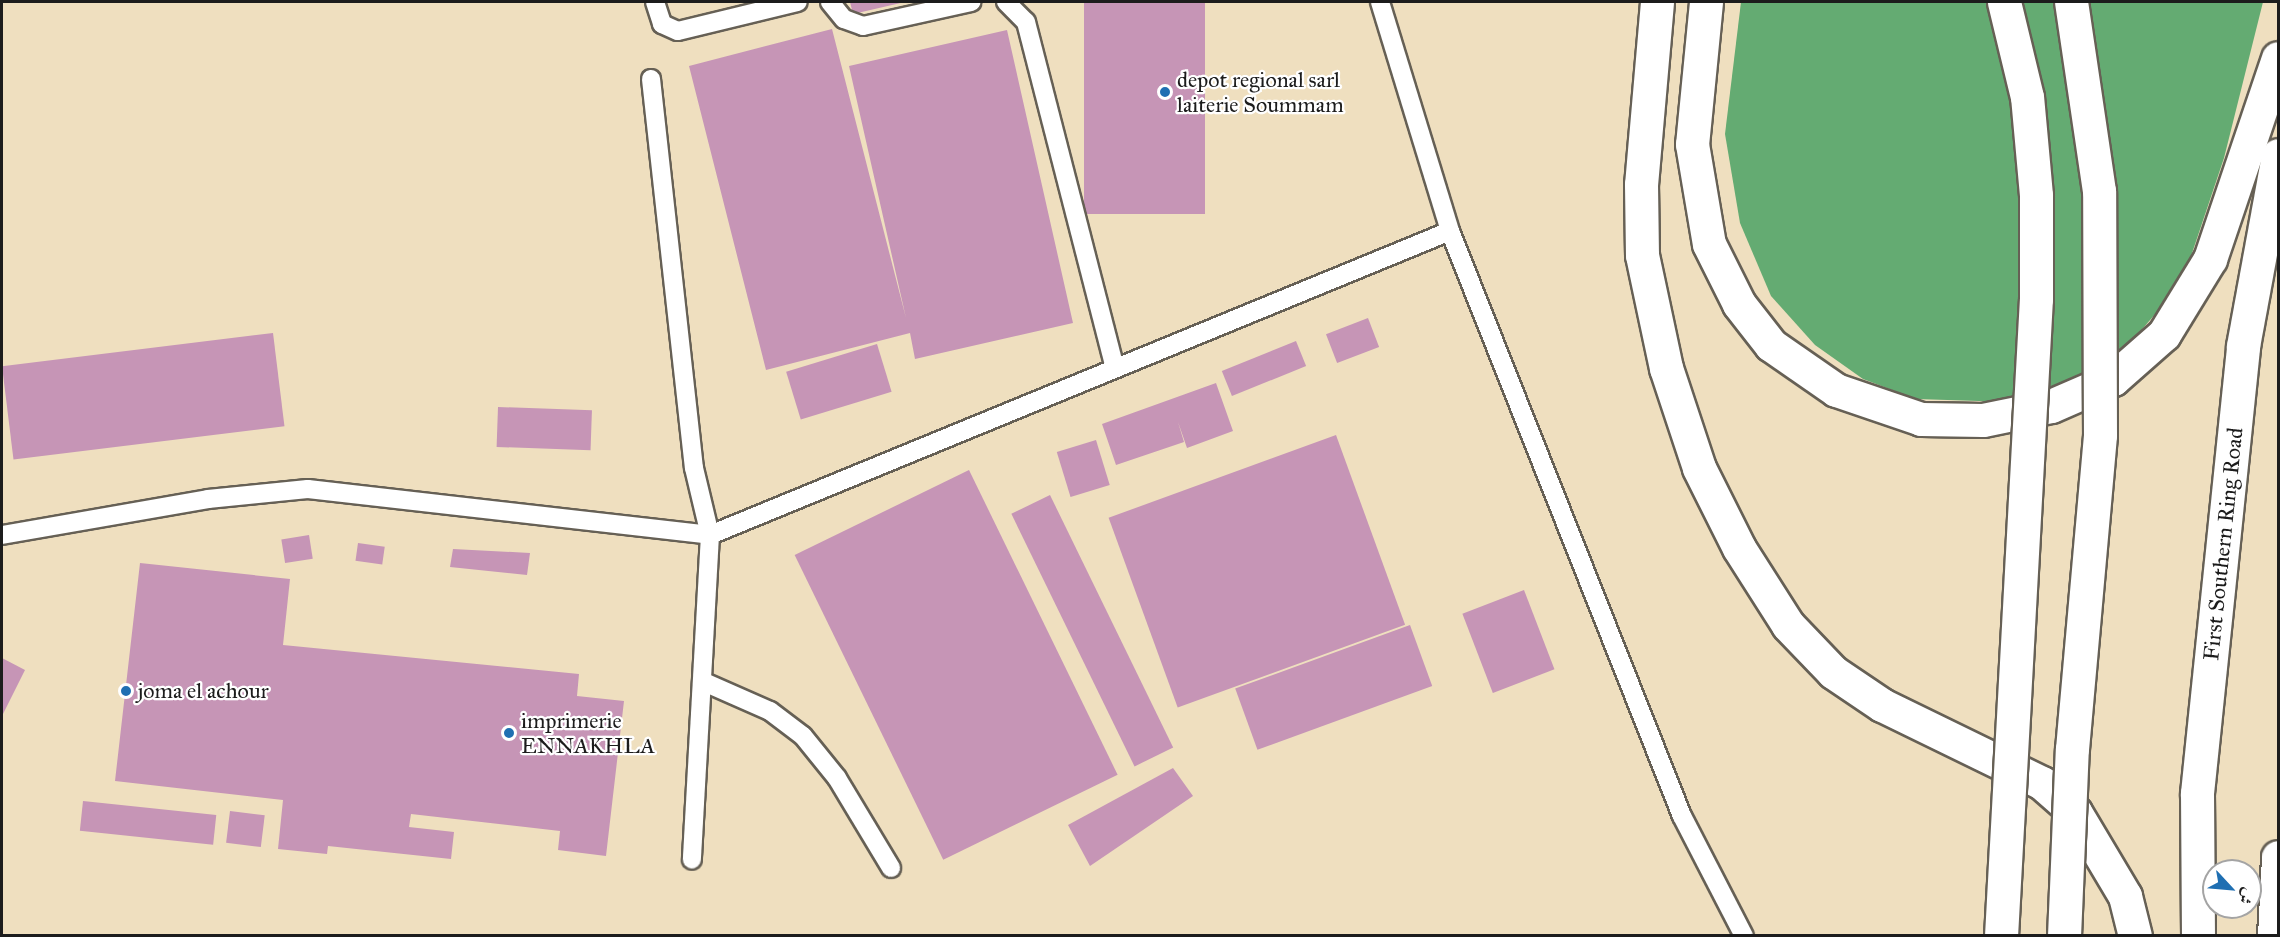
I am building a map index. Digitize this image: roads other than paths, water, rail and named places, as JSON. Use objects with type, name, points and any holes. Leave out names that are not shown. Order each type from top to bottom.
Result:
[{"type":"highway","points":[[1657,2],[1642,160],[1642,255],[1666,368],[1699,468],[1739,548],[1788,625],[1833,672],[1882,705],[2042,783],[2075,813],[2125,896],[2135,936]]},
{"type":"highway","points":[[1706,2],[1692,144],[1709,244],[1738,304],[1771,345],[1836,390],[1922,419],[1983,420],[2051,406],[2113,379],[2164,333],[2210,259],[2278,58]]},
{"type":"highway","points":[[2001,936],[2036,299],[2036,195],[2027,97],[2004,2]]},
{"type":"highway","points":[[2064,936],[2072,749],[2100,435],[2099,191],[2071,2]]},
{"type":"highway","name":"First Southern Ring Road","points":[[2198,936],[2197,794],[2243,346],[2278,156]]},
{"type":"highway","points":[[2274,936],[2278,857]]},
{"type":"lane","points":[[655,2],[662,24],[678,31],[798,2]]},
{"type":"lane","points":[[830,2],[844,19],[863,26],[971,2]]},
{"type":"lane","points":[[1006,2],[1026,22],[1114,365]]},
{"type":"lane","points":[[1380,2],[1450,231],[1682,816],[1744,936]]},
{"type":"lane","points":[[651,79],[693,468],[710,535],[704,682],[692,860]]},
{"type":"lane","points":[[2,536],[186,502],[308,489],[710,535],[1114,365],[1450,231]]},
{"type":"lane","points":[[704,682],[753,701],[802,736],[837,778],[891,868]]},
{"type":"place","name":"depot regional sarl laiterie Soummam","points":[[1165,92]]},
{"type":"place","name":"joma el achour","points":[[126,691]]},
{"type":"place","name":"imprimerie ENNAKHLA","points":[[509,733]]}]
